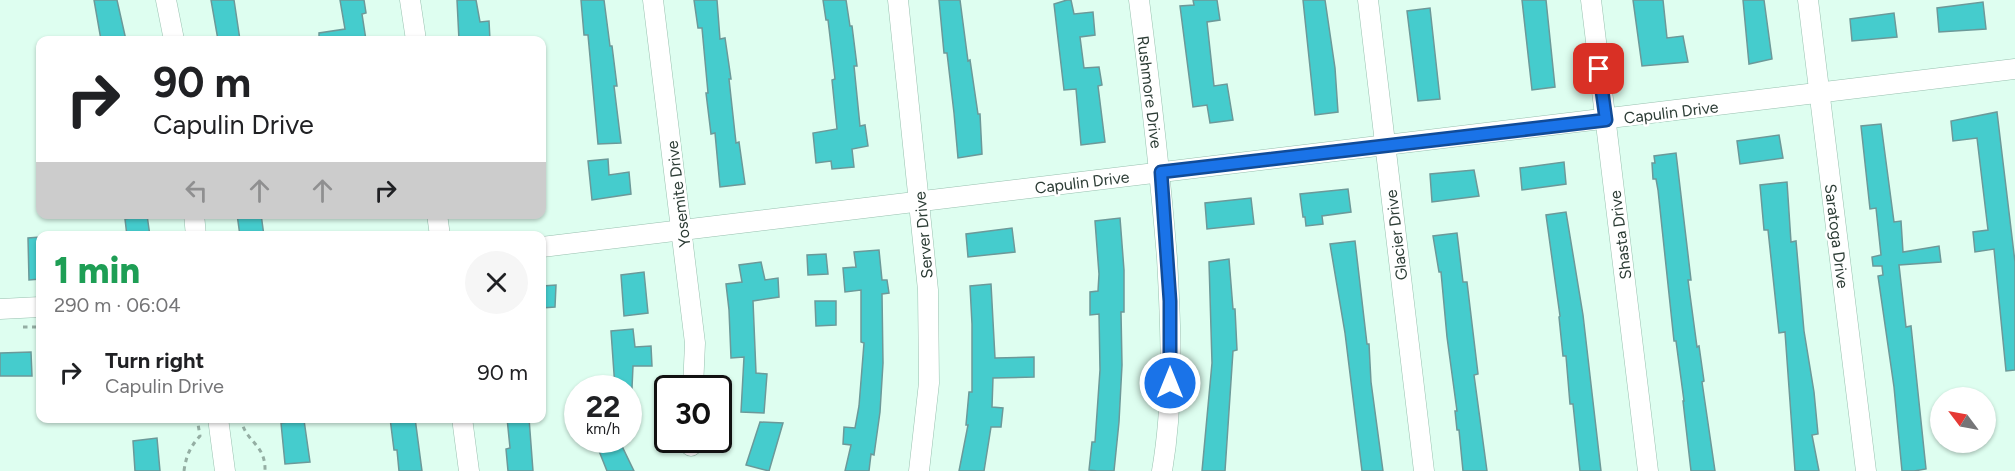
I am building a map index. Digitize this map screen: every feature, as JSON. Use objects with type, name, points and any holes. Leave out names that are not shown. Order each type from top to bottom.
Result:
[{"type":"street","points":[[166,0],[173,36]]},
{"type":"street","points":[[410,0],[415,36]]},
{"type":"street","name":"Yosemite Drive","points":[[653,0],[695,343],[694,375]]},
{"type":"street","name":"Server Drive","points":[[897,0],[928,290],[929,383],[918,471]]},
{"type":"street","name":"Rushmore Drive","points":[[1139,0],[1161,172],[1170,301],[1170,371],[1166,450],[1162,471]]},
{"type":"street","name":"Glacier Drive","points":[[1368,0],[1424,471]]},
{"type":"street","name":"Shasta Drive","points":[[1591,0],[1648,471]]},
{"type":"street","name":"Saratoga Drive","points":[[1808,0],[1866,471]]},
{"type":"street","name":"Capulin Drive","points":[[546,246],[2015,69]]},
{"type":"street","points":[[0,309],[36,307]]},
{"type":"street","points":[[219,423],[225,471]]},
{"type":"street","points":[[463,423],[469,471]]},
{"type":"path","points":[[184,471],[186,457],[191,446],[200,436],[198,423]]},
{"type":"path","points":[[242,423],[243,430],[260,447],[265,471]]},
{"type":"building","points":[[94,0],[117,0],[125,36],[100,36]]},
{"type":"building","points":[[211,0],[234,0],[239,36],[217,36]]},
{"type":"building","points":[[340,0],[364,0],[366,13],[362,14],[365,36],[319,36],[319,33],[345,29]]},
{"type":"building","points":[[457,0],[476,0],[480,22],[489,21],[490,36],[459,36]]},
{"type":"building","points":[[581,0],[604,0],[617,86],[614,86],[621,143],[598,144],[588,35],[584,35]]},
{"type":"building","points":[[694,0],[717,0],[720,39],[725,38],[736,143],[739,142],[745,184],[720,187],[715,133],[711,134],[706,93],[708,93],[702,28],[698,28]]},
{"type":"building","points":[[823,0],[846,0],[850,26],[852,26],[860,126],[865,125],[868,146],[852,149],[854,167],[832,169],[831,161],[816,163],[813,133],[837,129],[832,80],[835,79],[828,20],[826,20]]},
{"type":"building","points":[[939,0],[960,0],[968,61],[970,60],[978,114],[980,114],[982,154],[958,158]]},
{"type":"building","points":[[1071,0],[1074,14],[1093,12],[1095,35],[1080,37],[1084,68],[1099,67],[1102,85],[1098,86],[1105,142],[1081,145],[1076,89],[1064,90],[1054,4]]},
{"type":"building","points":[[1193,0],[1217,0],[1220,20],[1207,22],[1214,86],[1227,84],[1233,120],[1210,123],[1207,105],[1193,107],[1180,6],[1194,5]]},
{"type":"building","points":[[1303,0],[1325,0],[1335,68],[1338,112],[1315,115]]},
{"type":"building","points":[[1522,0],[1546,0],[1555,87],[1532,90]]},
{"type":"building","points":[[1633,0],[1663,0],[1667,38],[1683,36],[1688,62],[1642,66]]},
{"type":"building","points":[[1743,0],[1764,0],[1772,59],[1749,64]]},
{"type":"building","points":[[1983,2],[1986,29],[1939,32],[1937,8]]},
{"type":"building","points":[[1430,8],[1440,99],[1418,101],[1407,11]]},
{"type":"building","points":[[1894,13],[1897,37],[1852,41],[1850,19]]},
{"type":"building","points":[[1997,112],[2015,262],[2015,370],[2006,371],[1994,249],[1975,252],[1973,232],[1988,230],[1977,138],[1953,141],[1951,121]]},
{"type":"building","points":[[1881,124],[1894,222],[1901,221],[1903,252],[1939,246],[1941,262],[1899,265],[1906,327],[1911,326],[1926,469],[1914,471],[1902,471],[1894,387],[1878,276],[1883,275],[1882,266],[1873,266],[1872,257],[1881,255],[1876,208],[1870,209],[1861,126]]},
{"type":"building","points":[[1779,135],[1783,158],[1740,164],[1737,141]]},
{"type":"building","points":[[1676,153],[1691,280],[1688,280],[1715,471],[1691,471],[1658,190],[1656,179],[1653,179],[1654,156]]},
{"type":"building","points":[[608,159],[609,175],[629,172],[631,194],[592,200],[588,161]]},
{"type":"building","points":[[1564,162],[1566,184],[1522,190],[1520,168]]},
{"type":"building","points":[[1474,170],[1479,196],[1432,202],[1430,174]]},
{"type":"building","points":[[1787,182],[1791,242],[1796,241],[1804,331],[1814,392],[1818,434],[1812,435],[1819,471],[1795,471],[1785,332],[1779,333],[1768,230],[1764,230],[1760,185]]},
{"type":"building","points":[[1348,189],[1351,212],[1322,216],[1323,224],[1306,226],[1300,194]]},
{"type":"building","points":[[1251,198],[1254,224],[1207,229],[1205,203]]},
{"type":"building","points":[[1566,212],[1583,315],[1601,471],[1580,471],[1573,404],[1570,404],[1566,356],[1563,356],[1560,316],[1546,215]]},
{"type":"building","points":[[1120,218],[1124,312],[1121,312],[1122,365],[1119,422],[1114,471],[1097,471],[1089,470],[1092,442],[1095,442],[1100,370],[1099,314],[1090,315],[1090,292],[1098,291],[1099,274],[1095,221]]},
{"type":"building","points":[[125,219],[148,219],[149,231],[126,231]]},
{"type":"building","points":[[238,219],[262,219],[263,231],[239,231]]},
{"type":"building","points":[[1012,228],[1015,252],[968,257],[966,234]]},
{"type":"building","points":[[1457,233],[1463,282],[1467,282],[1478,374],[1474,375],[1487,471],[1463,471],[1459,430],[1457,430],[1455,411],[1457,411],[1441,272],[1439,272],[1433,236]]},
{"type":"building","points":[[36,237],[36,279],[29,280],[28,238]]},
{"type":"building","points":[[1355,241],[1383,471],[1362,471],[1345,333],[1330,244]]},
{"type":"building","points":[[879,250],[882,280],[887,280],[889,293],[882,294],[883,363],[874,455],[871,454],[869,471],[845,471],[851,445],[843,444],[844,427],[855,428],[864,343],[861,342],[861,290],[845,292],[843,268],[856,267],[854,252]]},
{"type":"building","points":[[826,254],[828,274],[808,275],[807,255]]},
{"type":"building","points":[[1229,259],[1237,350],[1233,351],[1225,471],[1202,471],[1212,363],[1209,262]]},
{"type":"building","points":[[761,262],[765,280],[778,278],[779,297],[753,301],[756,373],[767,374],[764,413],[741,412],[744,357],[731,358],[726,284],[742,282],[739,265]]},
{"type":"building","points":[[644,272],[648,313],[624,316],[621,275]]},
{"type":"building","points":[[991,284],[995,358],[1034,357],[1034,377],[993,378],[992,407],[1003,408],[1001,427],[991,427],[984,471],[959,471],[968,425],[966,425],[969,392],[972,392],[970,286]]},
{"type":"building","points":[[556,285],[555,307],[546,308],[546,286]]},
{"type":"building","points":[[815,301],[836,301],[836,325],[816,326]]},
{"type":"building","points":[[633,329],[635,347],[651,346],[652,366],[633,366],[633,375],[614,375],[611,331]]},
{"type":"building","points":[[31,352],[32,376],[0,376],[0,353]]},
{"type":"building","points":[[760,422],[783,423],[769,471],[746,465]]},
{"type":"building","points":[[281,423],[304,423],[310,462],[285,464]]},
{"type":"building","points":[[391,423],[416,423],[422,471],[399,471],[397,450],[394,450]]},
{"type":"building","points":[[508,423],[529,423],[533,471],[508,471],[506,449],[510,448]]},
{"type":"building","points":[[157,438],[160,471],[135,471],[133,441]]},
{"type":"building","points":[[600,453],[625,453],[634,471],[607,471]]},
{"type":"route","points":[[1170,383],[1170,301],[1161,172],[1606,120],[1599,69]]}]
